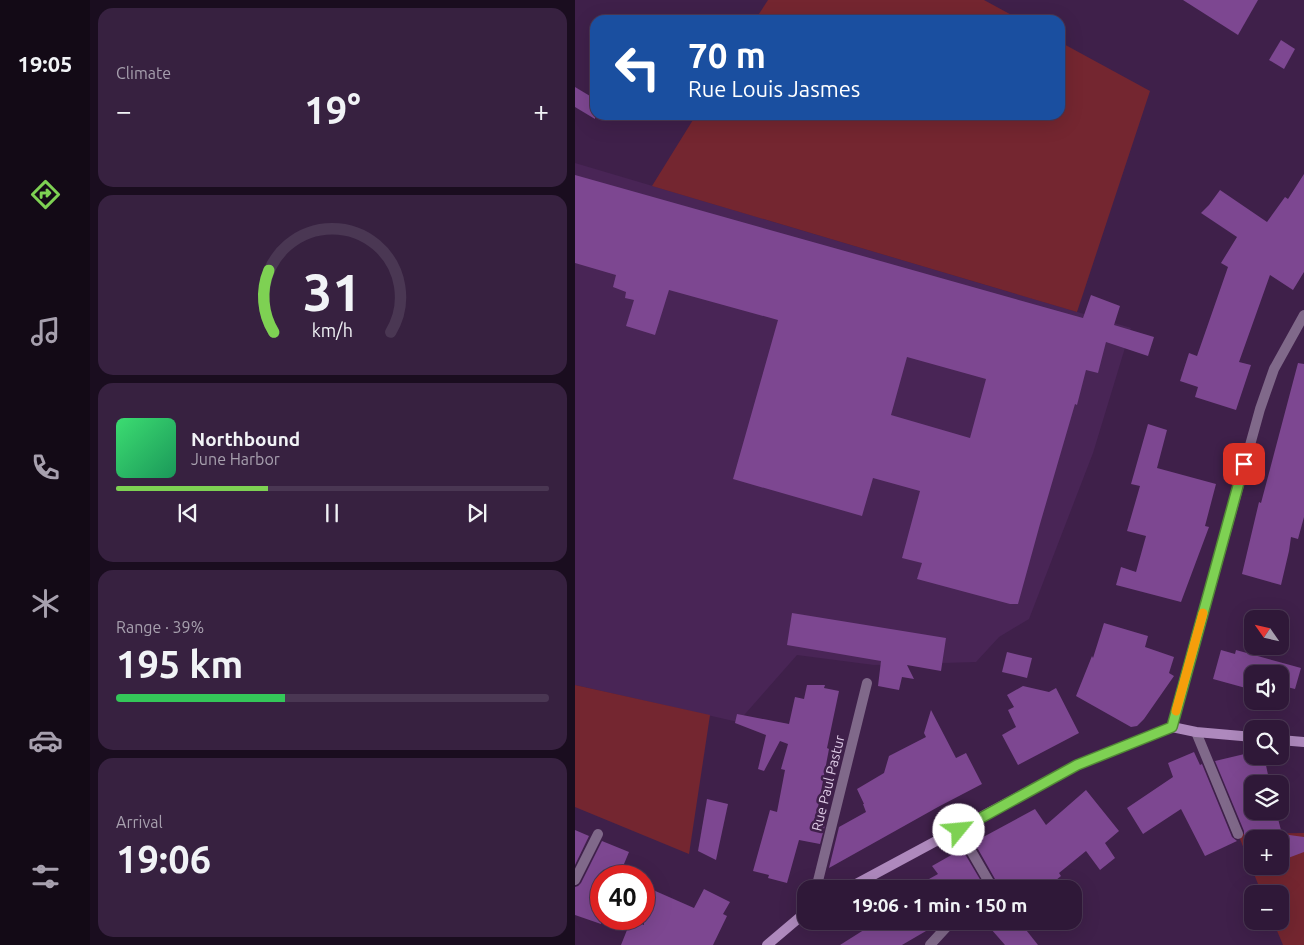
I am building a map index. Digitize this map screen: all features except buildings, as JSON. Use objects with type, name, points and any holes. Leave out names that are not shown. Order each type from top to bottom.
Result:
[{"type":"street","points":[[1172,727],[1260,409],[1274,370],[1304,315]]},
{"type":"street","name":"Rue Paul Pastur","points":[[818,880],[867,683]]},
{"type":"street","points":[[864,880],[1077,765],[1172,727],[1196,732],[1244,736]]},
{"type":"street","points":[[1196,732],[1238,834]]},
{"type":"street","points":[[1289,741],[1304,742]]},
{"type":"street","points":[[959,830],[988,880]]},
{"type":"street","points":[[575,880],[598,834]]},
{"type":"street","points":[[767,945],[797,920]]},
{"type":"street","points":[[930,945],[944,930]]},
{"type":"shaded area","points":[[768,0],[984,0],[1012,15],[758,15]]},
{"type":"shaded area","points":[[1065,45],[1150,91],[1077,312],[652,186],[693,120],[1065,120]]},
{"type":"shaded area","points":[[575,163],[1131,328],[1093,453],[1029,619],[999,637],[976,662],[874,665],[797,655],[738,722],[575,685]]},
{"type":"shaded area","points":[[575,685],[710,715],[689,854],[575,807]]},
{"type":"shaded area","points":[[1289,833],[1304,833],[1304,945],[1283,945],[1277,930],[1289,930],[1289,885],[1258,885],[1254,875],[1289,875]]},
{"type":"shaded area","points":[[1238,834],[1244,834],[1244,849]]},
{"type":"slow traffic","points":[[1176,711],[1203,613]]},
{"type":"route","points":[[959,830],[1077,765],[1172,727],[1244,464]]}]
